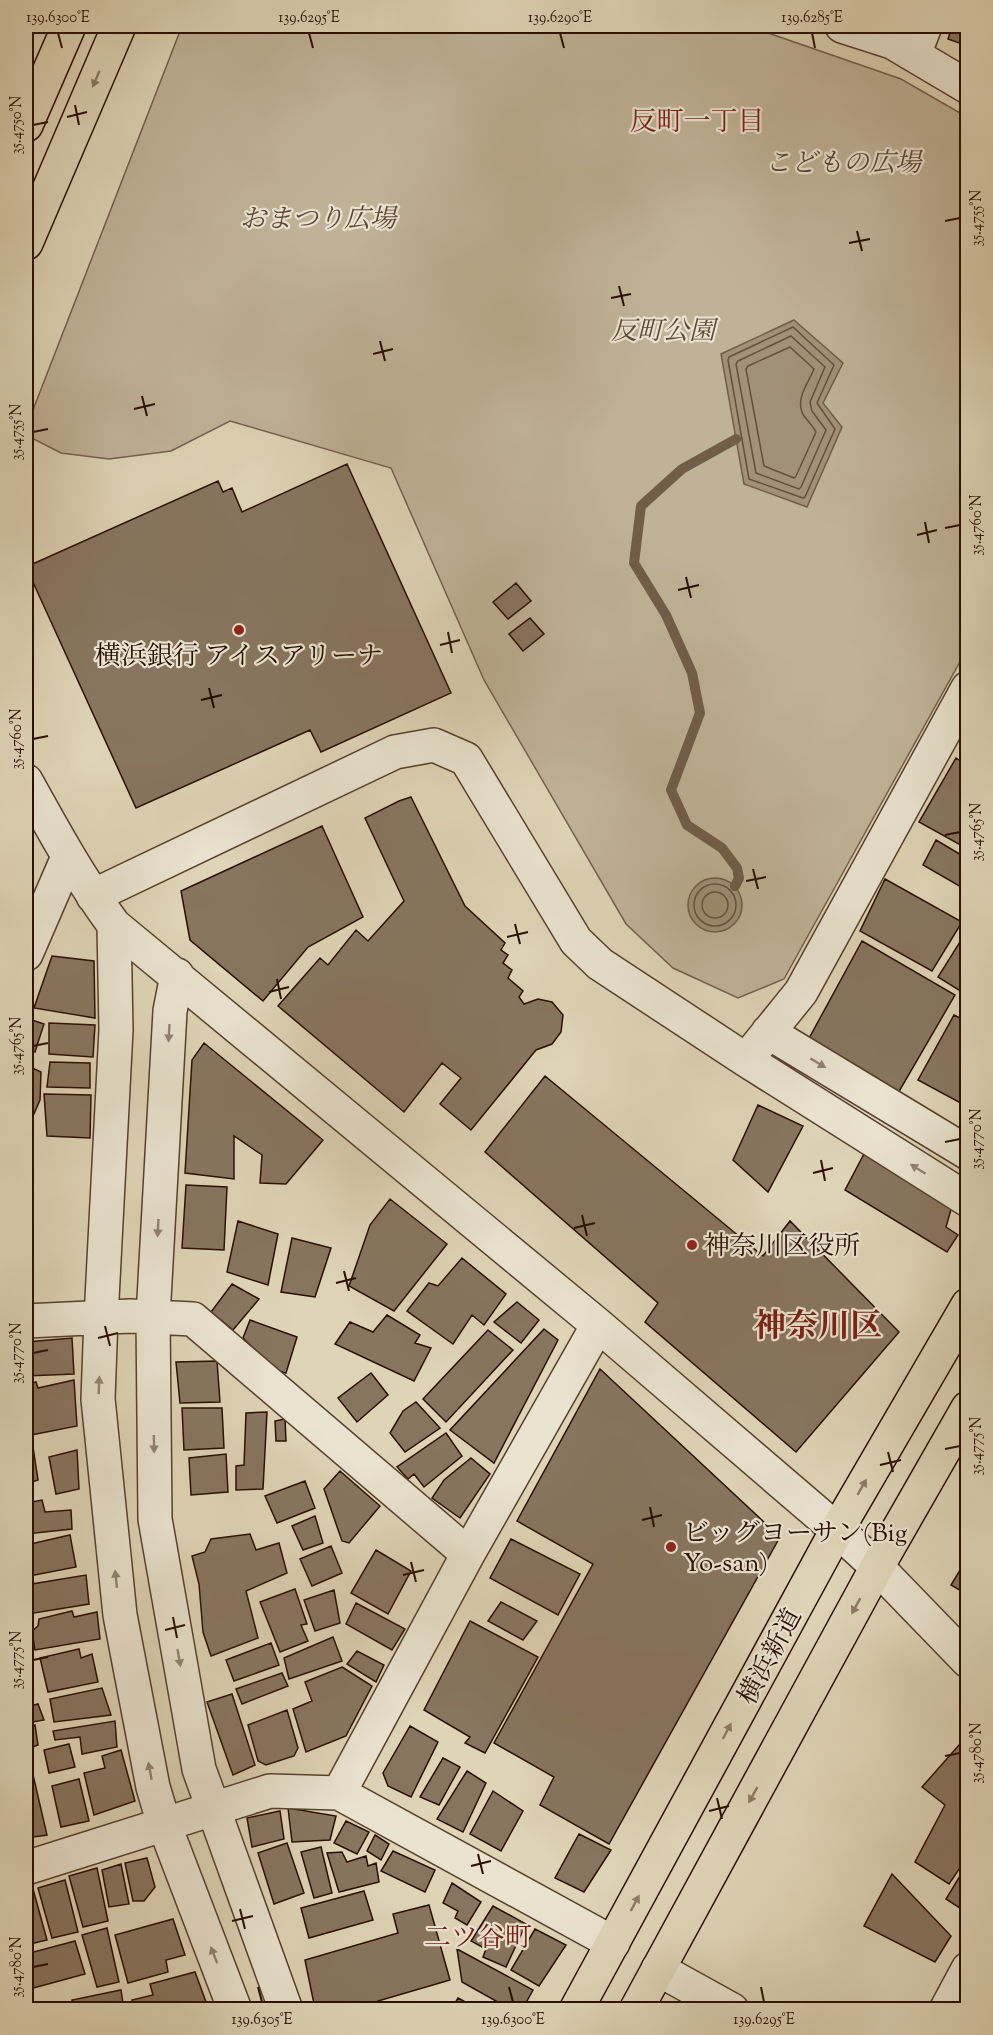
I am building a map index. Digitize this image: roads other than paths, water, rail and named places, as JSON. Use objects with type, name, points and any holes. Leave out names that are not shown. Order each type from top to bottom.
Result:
[{"type":"highway","points":[[26,125],[69,26]]},
{"type":"highway","points":[[26,243],[119,26]]},
{"type":"highway","name":"横浜新道","points":[[576,2010],[837,1530],[968,1305]]},
{"type":"highway","name":"横浜新道","points":[[636,2010],[877,1567],[968,1408]]},
{"type":"street","points":[[842,26],[892,42],[920,40],[968,87]]},
{"type":"street","points":[[746,1060],[801,992],[968,688]]},
{"type":"street","points":[[93,896],[395,752],[434,745],[466,759],[576,941],[600,963],[746,1060],[968,1200]]},
{"type":"street","points":[[26,781],[68,857],[114,925],[598,1324],[837,1530],[877,1567],[968,1662]]},
{"type":"street","points":[[26,954],[68,857]]},
{"type":"street","points":[[114,925],[116,1030],[98,1399],[120,1615],[153,1786],[164,1824],[235,2010]]},
{"type":"street","points":[[177,975],[170,1011],[153,1317],[155,1519],[199,1769],[286,2010]]},
{"type":"street","points":[[768,1032],[968,1153]]},
{"type":"street","points":[[26,1321],[153,1317],[193,1319],[468,1554]]},
{"type":"street","points":[[339,1793],[468,1554],[598,1324]]},
{"type":"street","points":[[26,1868],[270,1791],[339,1793],[613,1943]]},
{"type":"street","points":[[658,1969],[732,2010]]},
{"type":"street","points":[[946,2010],[968,1969]]},
{"type":"water","points":[[794,320],[843,363],[823,403],[842,427],[807,507],[744,484],[721,354]]},
{"type":"water","points":[[715,878],[725,880],[734,886],[740,895],[742,905],[740,915],[734,924],[725,930],[715,932],[705,930],[696,924],[690,915],[688,905],[690,895],[696,886],[705,880]]},
{"type":"waterway","points":[[735,886],[739,878],[737,868],[722,848],[687,825],[671,790],[700,713],[692,673],[666,615],[634,563],[641,506],[682,469],[736,439]]},
{"type":"place","name":"横浜銀行 アイスアリーナ","points":[[239,630]]},
{"type":"place","name":"神奈川区役所","points":[[692,1245]]},
{"type":"place","name":"ビッグヨーサン(Big Yo-san)","points":[[671,1547]]},
{"type":"district","name":"反町一丁目","points":[[697,121]]},
{"type":"district","name":"神奈川区","points":[[818,1325]]},
{"type":"district","name":"二ツ谷町","points":[[478,1937]]},
{"type":"park label","name":"こどもの広場","points":[[843,162]]},
{"type":"park label","name":"おまつり広場","points":[[318,218]]},
{"type":"park label","name":"反町公園","points":[[663,330]]}]
